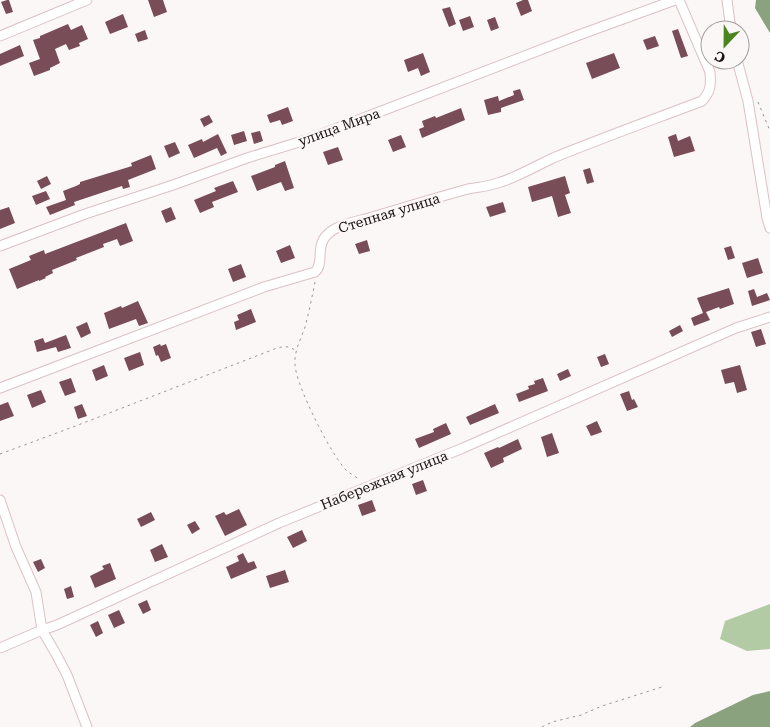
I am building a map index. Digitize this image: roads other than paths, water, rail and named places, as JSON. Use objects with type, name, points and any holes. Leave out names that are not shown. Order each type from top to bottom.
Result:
[{"type":"street","points":[[0,36],[87,0]]},
{"type":"street","name":"улица Мира","points":[[0,246],[85,214],[247,158],[309,139],[569,39],[677,0]]},
{"type":"street","name":"Степная улица","points":[[0,388],[264,287],[314,272],[318,270],[320,245],[333,230],[344,225],[404,207],[502,182],[552,158],[702,102],[708,94],[711,85],[710,72],[677,0]]},
{"type":"street","points":[[727,0],[730,20]]},
{"type":"street","points":[[740,70],[748,101],[770,228]]},
{"type":"street","name":"Набережная улица","points":[[0,648],[58,625],[279,522],[463,448],[736,328],[770,317]]},
{"type":"street","points":[[0,500],[16,547],[36,592],[42,630],[67,675],[87,727]]}]
